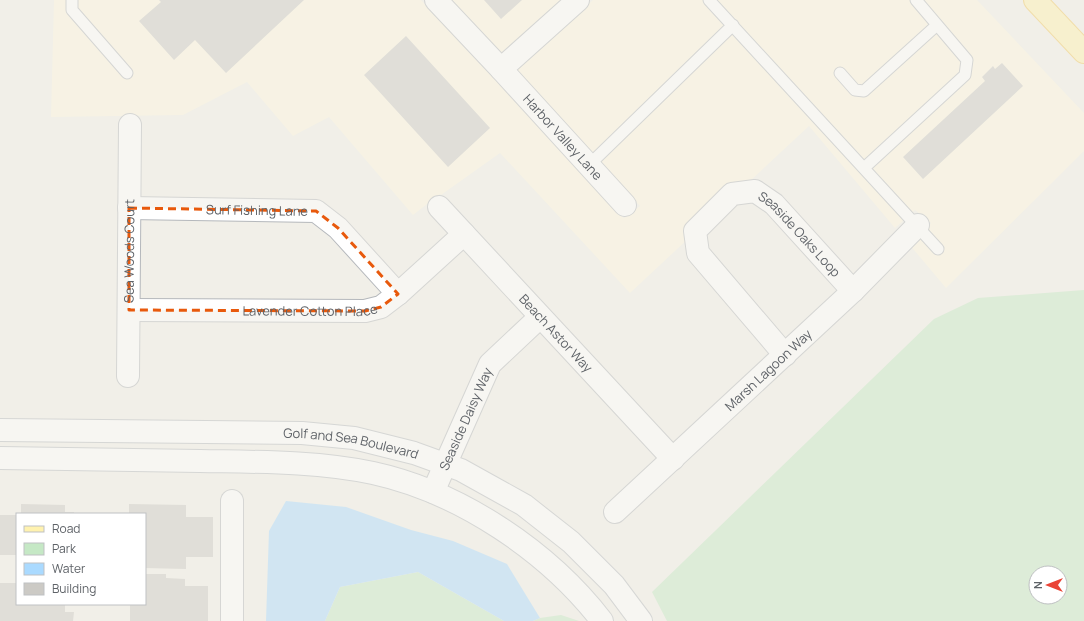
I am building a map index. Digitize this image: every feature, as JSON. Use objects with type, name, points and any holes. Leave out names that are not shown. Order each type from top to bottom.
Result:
[{"type":"main road","points":[[1035,0],[1084,52]]},
{"type":"street","name":"Harbor Valley Lane","points":[[436,0],[625,205]]},
{"type":"street","points":[[501,69],[578,0]]},
{"type":"street","name":"Sea Woods Court","points":[[128,376],[130,126]]},
{"type":"street","name":"Seaside Oaks Loop","points":[[785,354],[698,253],[695,231],[732,194],[755,191],[774,204],[853,291]]},
{"type":"street","name":"Beach Astor Way","points":[[438,207],[673,459]]},
{"type":"street","name":"Surf Fishing Lane","points":[[129,208],[316,211],[338,228],[398,294]]},
{"type":"street","name":"Marsh Lagoon Way","points":[[615,512],[853,291],[918,225]]},
{"type":"street","name":"Lavender Cotton Place","points":[[129,310],[365,311],[381,307],[398,294],[464,234]]},
{"type":"street","name":"Seaside Daisy Way","points":[[433,492],[490,364],[540,318]]},
{"type":"street","name":"Golf and Sea Boulevard","points":[[0,430],[302,433],[354,438],[414,453],[461,470],[524,505],[571,542],[614,585],[641,621]]},
{"type":"street","name":"Golf and Sea Boulevard","points":[[0,458],[274,462],[324,465],[374,474],[433,492],[504,529],[543,559],[579,593],[602,621]]},
{"type":"street","points":[[232,501],[232,621]]},
{"type":"lane","points":[[72,0],[72,10],[127,73]]},
{"type":"lane","points":[[710,0],[918,225],[938,249]]},
{"type":"lane","points":[[864,168],[965,75],[967,60],[916,0]]},
{"type":"lane","points":[[589,165],[733,25]]},
{"type":"lane","points":[[840,73],[856,90],[864,91],[937,25]]},
{"type":"highlighted area","points":[[129,208],[316,211],[338,228],[398,294],[381,307],[365,311],[129,310]]},
{"type":"shaded area","points":[[54,0],[421,0],[624,218],[640,206],[516,70],[593,0],[977,0],[1084,113],[1084,151],[946,288],[909,244],[931,223],[915,210],[895,228],[809,126],[630,293],[500,153],[441,195],[440,194],[413,215],[329,117],[293,136],[247,82],[183,115],[51,117]]},
{"type":"shaded area","points":[[450,0],[563,0],[502,55]]},
{"type":"green space","points":[[1084,290],[1084,621],[667,621],[652,592],[934,319],[978,298]]},
{"type":"green space","points":[[418,572],[504,621],[325,621],[340,587]]},
{"type":"green space","points":[[561,615],[579,621],[533,621],[540,618]]},
{"type":"water","points":[[286,501],[346,507],[411,530],[453,541],[507,564],[540,618],[533,621],[504,621],[418,572],[340,587],[325,621],[266,621],[269,531]]},
{"type":"building","points":[[159,0],[304,0],[226,73],[195,40],[174,60],[139,21],[161,2]]},
{"type":"building","points":[[484,0],[522,0],[501,19]]},
{"type":"building","points":[[406,36],[490,128],[448,167],[364,75]]},
{"type":"building","points":[[1002,63],[1023,86],[923,179],[903,157],[985,81],[982,77],[993,66],[995,69]]},
{"type":"building","points":[[21,504],[65,505],[65,512],[74,512],[74,513],[21,513]]},
{"type":"building","points":[[129,504],[186,505],[186,517],[213,517],[213,557],[186,557],[186,569],[146,568],[146,513],[129,513]]},
{"type":"building","points":[[0,515],[16,515],[16,555],[0,555]]},
{"type":"building","points":[[146,574],[166,574],[166,578],[185,579],[185,586],[208,586],[208,621],[130,621],[130,605],[146,605]]},
{"type":"building","points":[[0,583],[16,583],[16,605],[65,605],[65,612],[74,612],[73,621],[0,621]]}]
